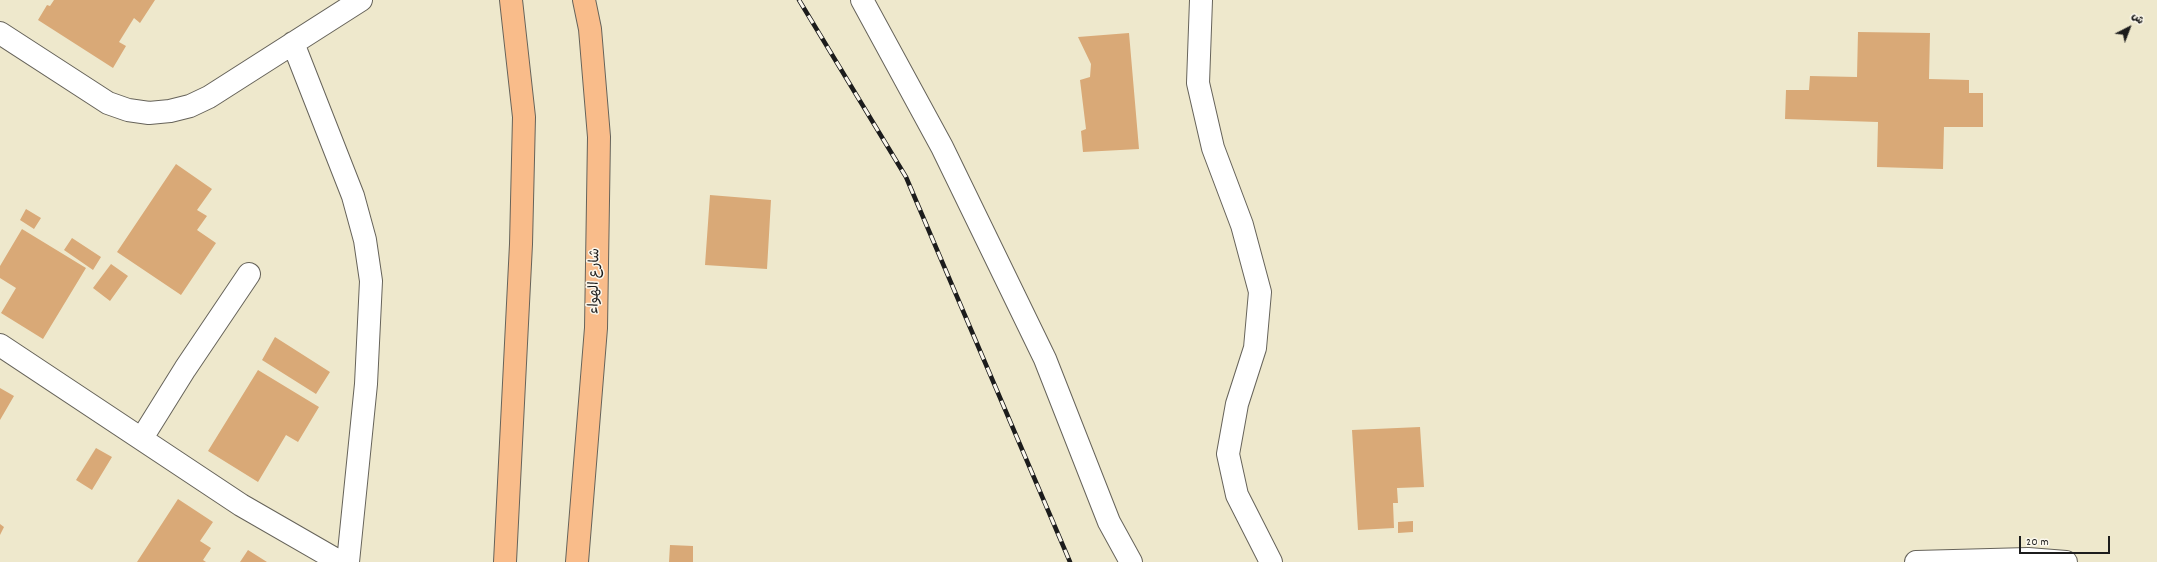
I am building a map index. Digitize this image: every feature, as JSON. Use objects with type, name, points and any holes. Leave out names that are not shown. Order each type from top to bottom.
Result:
[{"type":"main road","points":[[505,562],[521,244],[524,117],[511,0]]},
{"type":"main road","name":"شارع الهواء","points":[[578,562],[596,328],[599,137],[590,28],[584,0]]},
{"type":"street","points":[[0,33],[108,103],[128,110],[149,113],[170,112],[190,106],[209,96],[361,0]]},
{"type":"street","points":[[862,0],[942,147],[1038,345],[1109,522],[1131,562]]},
{"type":"street","points":[[1201,0],[1198,83],[1213,148],[1242,225],[1260,292],[1255,348],[1236,404],[1228,454],[1237,495],[1271,562]]},
{"type":"street","points":[[293,43],[353,196],[365,240],[371,281],[366,384],[348,562]]},
{"type":"street","points":[[142,438],[185,369],[249,274]]},
{"type":"street","points":[[0,344],[241,505],[340,562]]},
{"type":"street","points":[[1916,562],[2028,559],[2066,562]]},
{"type":"building","points":[[54,0],[155,0],[140,23],[134,18],[119,42],[126,46],[113,68],[38,20],[47,5],[50,6]]},
{"type":"building","points":[[1858,32],[1930,33],[1929,79],[1969,80],[1969,93],[1983,93],[1983,127],[1944,127],[1943,169],[1877,167],[1878,122],[1785,119],[1786,90],[1809,90],[1810,76],[1857,77]]},
{"type":"building","points":[[1129,33],[1139,149],[1083,152],[1081,131],[1086,129],[1080,80],[1090,77],[1091,64],[1078,37]]},
{"type":"building","points":[[176,164],[212,189],[197,210],[207,216],[197,230],[216,243],[181,295],[117,252]]},
{"type":"building","points":[[710,195],[771,200],[767,269],[705,265]]},
{"type":"building","points":[[26,209],[41,218],[34,229],[20,220]]},
{"type":"building","points":[[22,229],[86,268],[43,339],[1,313],[16,288],[0,278],[0,266]]},
{"type":"building","points":[[72,238],[101,257],[93,270],[64,250]]},
{"type":"building","points":[[111,264],[128,276],[110,301],[93,288]]},
{"type":"building","points":[[275,337],[330,372],[316,394],[262,360]]},
{"type":"building","points":[[258,370],[319,407],[298,442],[286,435],[258,482],[208,451]]},
{"type":"building","points":[[0,388],[14,396],[0,420]]},
{"type":"building","points":[[1420,427],[1424,487],[1397,488],[1398,503],[1393,503],[1394,528],[1358,530],[1352,430]]},
{"type":"building","points":[[96,448],[112,457],[92,490],[76,480]]},
{"type":"building","points":[[178,499],[213,522],[200,541],[211,548],[203,560],[206,562],[137,562]]},
{"type":"building","points":[[1413,521],[1413,532],[1398,533],[1398,522]]},
{"type":"building","points":[[0,524],[4,527],[0,535]]},
{"type":"building","points":[[670,545],[693,546],[693,562],[669,562]]},
{"type":"building","points":[[248,550],[267,562],[240,562]]},
{"type":"railway","points":[[799,0],[906,177],[1070,562]]}]
